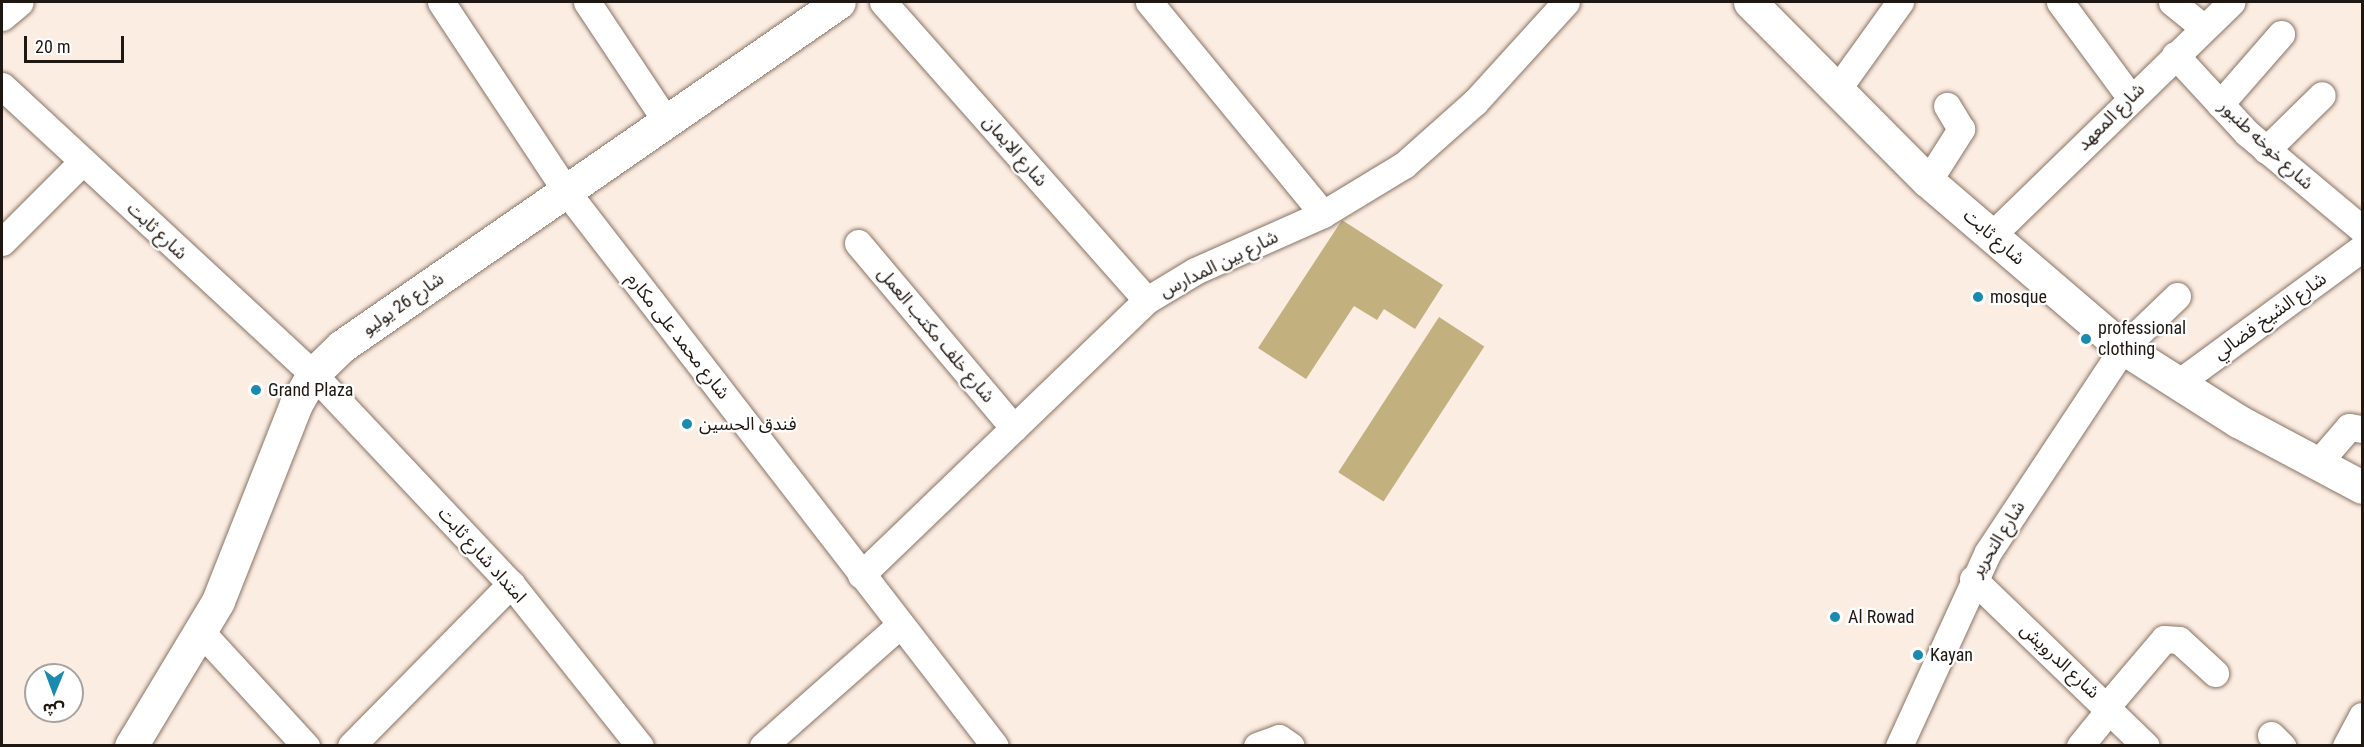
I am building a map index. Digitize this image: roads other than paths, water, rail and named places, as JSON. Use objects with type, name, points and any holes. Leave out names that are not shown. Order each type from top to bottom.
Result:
[{"type":"street","points":[[2,17],[20,2]]},
{"type":"street","name":"شارع محمد على مكارم","points":[[441,2],[566,191],[990,743]]},
{"type":"street","points":[[587,2],[666,121]]},
{"type":"street","name":"شارع 26 يوليو","points":[[131,746],[202,633],[313,374],[342,346],[839,2]]},
{"type":"street","name":"شارع الايمان","points":[[883,2],[1147,300]]},
{"type":"street","points":[[1149,2],[1323,214]]},
{"type":"street","name":"شارع بين المدارس","points":[[861,575],[1147,300],[1196,272],[1323,214],[1375,185],[1442,136],[1566,2]]},
{"type":"street","name":"شارع ثابت","points":[[1750,2],[1928,181],[2123,348],[2177,384],[2362,487]]},
{"type":"street","points":[[1836,91],[1900,2]]},
{"type":"street","points":[[2172,2],[2204,28]]},
{"type":"street","name":"شارع المعهد","points":[[1992,235],[2130,97],[2232,2]]},
{"type":"street","points":[[2063,3],[2130,97]]},
{"type":"street","points":[[2220,104],[2281,34]]},
{"type":"street","name":"شارع خوخه طنبور","points":[[2175,55],[2266,150],[2362,229]]},
{"type":"street","name":"شارع ثابت","points":[[2,86],[313,374]]},
{"type":"street","points":[[2266,150],[2322,95]]},
{"type":"street","points":[[1928,181],[1961,129],[1947,106]]},
{"type":"street","points":[[2,242],[82,162]]},
{"type":"street","name":"شارع خلف مكتب العمل","points":[[858,243],[1014,428]]},
{"type":"street","name":"شارع الشيخ فضالي","points":[[2177,384],[2362,248]]},
{"type":"street","name":"شارع التحرير","points":[[1899,746],[1973,579],[2123,348],[2177,296]]},
{"type":"street","name":"امتداد شارع ثابت","points":[[313,374],[511,584],[640,746]]},
{"type":"street","points":[[2317,464],[2349,427],[2362,429]]},
{"type":"street","name":"شارع الدرويش","points":[[1973,579],[2146,746]]},
{"type":"street","points":[[351,746],[511,584]]},
{"type":"street","points":[[763,746],[900,625]]},
{"type":"street","points":[[202,633],[306,746]]},
{"type":"street","points":[[2080,746],[2108,707],[2164,639],[2179,640],[2215,673]]},
{"type":"street","points":[[2346,746],[2362,716]]},
{"type":"street","points":[[1257,746],[1279,738],[1291,746]]},
{"type":"place","name":"mosque","points":[[1978,297]]},
{"type":"place","name":"professional clothing","points":[[2086,339]]},
{"type":"place","name":"Grand Plaza","points":[[256,390]]},
{"type":"place","name":"فندق الحسين","points":[[687,424]]},
{"type":"place","name":"Al Rowad","points":[[1835,617]]},
{"type":"place","name":"Kayan","points":[[1918,655]]}]
